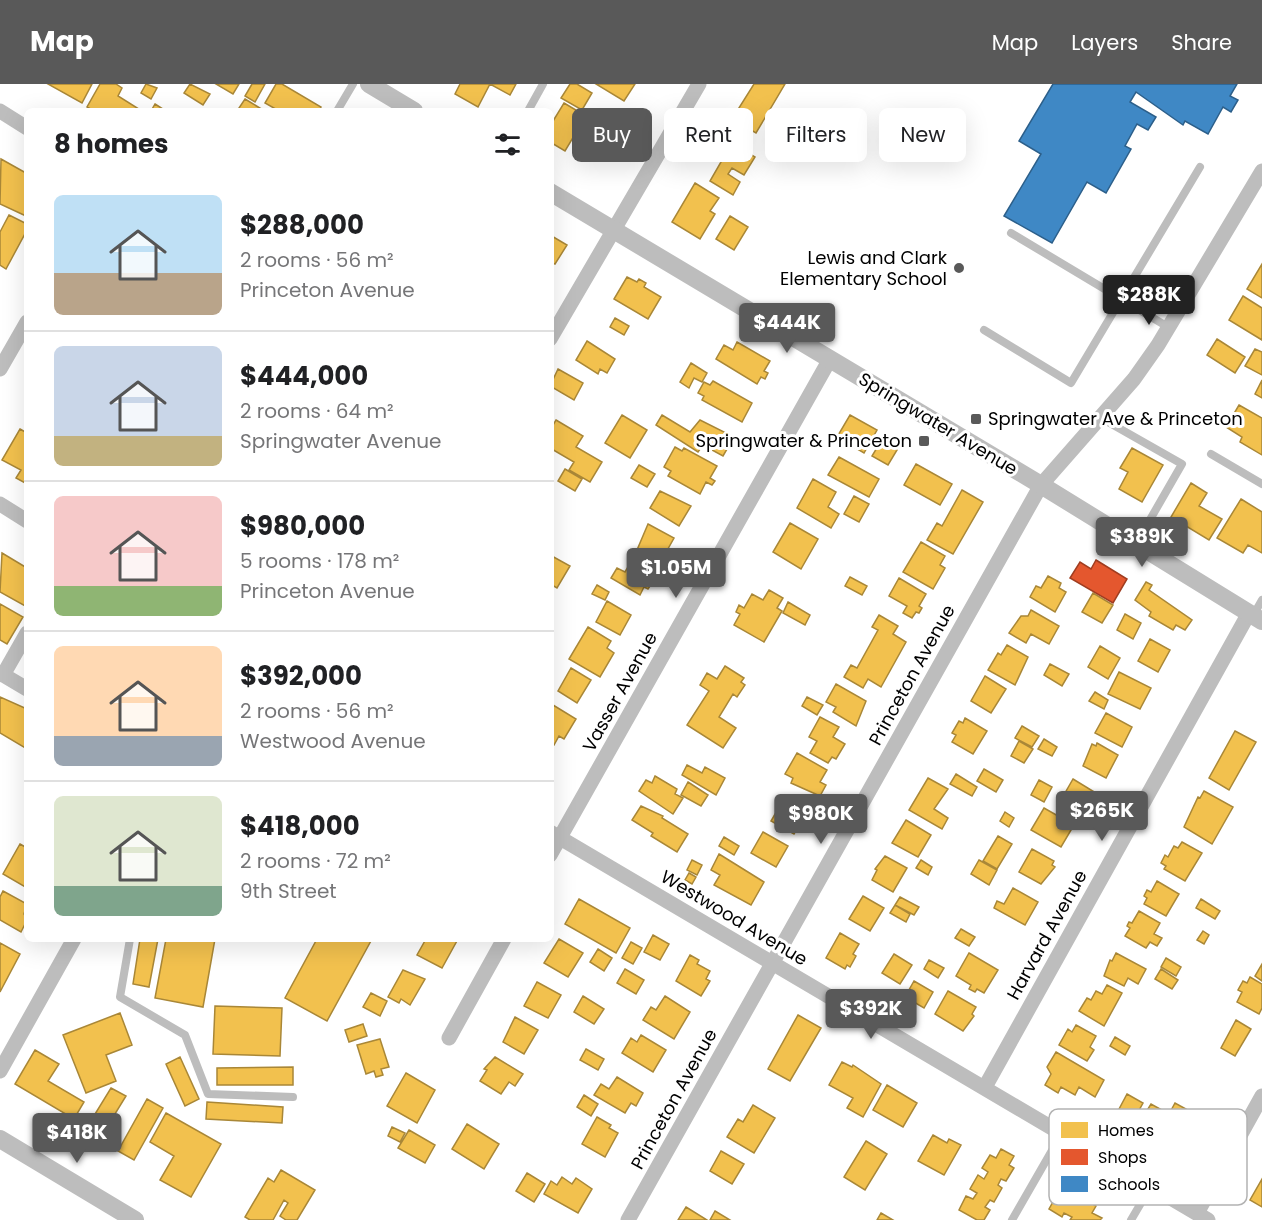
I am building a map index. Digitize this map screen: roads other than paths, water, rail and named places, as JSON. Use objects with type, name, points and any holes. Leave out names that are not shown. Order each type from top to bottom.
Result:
[{"type":"street","points":[[369,84],[409,108]]},
{"type":"street","points":[[554,332],[612,229],[699,84]]},
{"type":"street","points":[[0,111],[24,126]]},
{"type":"street","name":"Princeton Avenue","points":[[628,1220],[1041,485],[1134,379],[1262,171]]},
{"type":"street","name":"Springwater Avenue","points":[[554,194],[1136,544],[1256,612]]},
{"type":"street","points":[[0,369],[24,327]]},
{"type":"street","name":"Vasser Avenue","points":[[555,835],[830,359]]},
{"type":"street","points":[[0,504],[24,519]]},
{"type":"street","name":"Harvard Avenue","points":[[985,1087],[1256,612]]},
{"type":"street","points":[[24,638],[1,674],[24,687]]},
{"type":"street","name":"Westwood Avenue","points":[[555,835],[1049,1125]]},
{"type":"street","points":[[0,1071],[72,942]]},
{"type":"street","points":[[449,1038],[502,942]]},
{"type":"street","points":[[1247,1126],[1262,1096]]},
{"type":"street","points":[[0,1139],[135,1220]]},
{"type":"street","name":"Westwood Avenue","points":[[1183,1205],[1202,1216]]},
{"type":"lane","points":[[340,108],[353,84]]},
{"type":"lane","points":[[530,108],[543,84]]},
{"type":"lane","points":[[984,330],[1071,383],[1200,167]]},
{"type":"lane","points":[[1011,233],[1168,327]]},
{"type":"lane","points":[[1101,418],[1182,464],[1136,544]]},
{"type":"lane","points":[[1211,454],[1262,483]]},
{"type":"lane","points":[[129,942],[120,997],[185,1035],[208,1094],[293,1097]]},
{"type":"lane","points":[[1012,1220],[1049,1156]]},
{"type":"lane","points":[[1131,1220],[1140,1205]]},
{"type":"place","name":"Lewis and Clark Elementary School","points":[[959,268]]},
{"type":"place","name":"Springwater Ave & Princeton","points":[[976,419]]},
{"type":"place","name":"Springwater & Princeton","points":[[924,441]]}]
